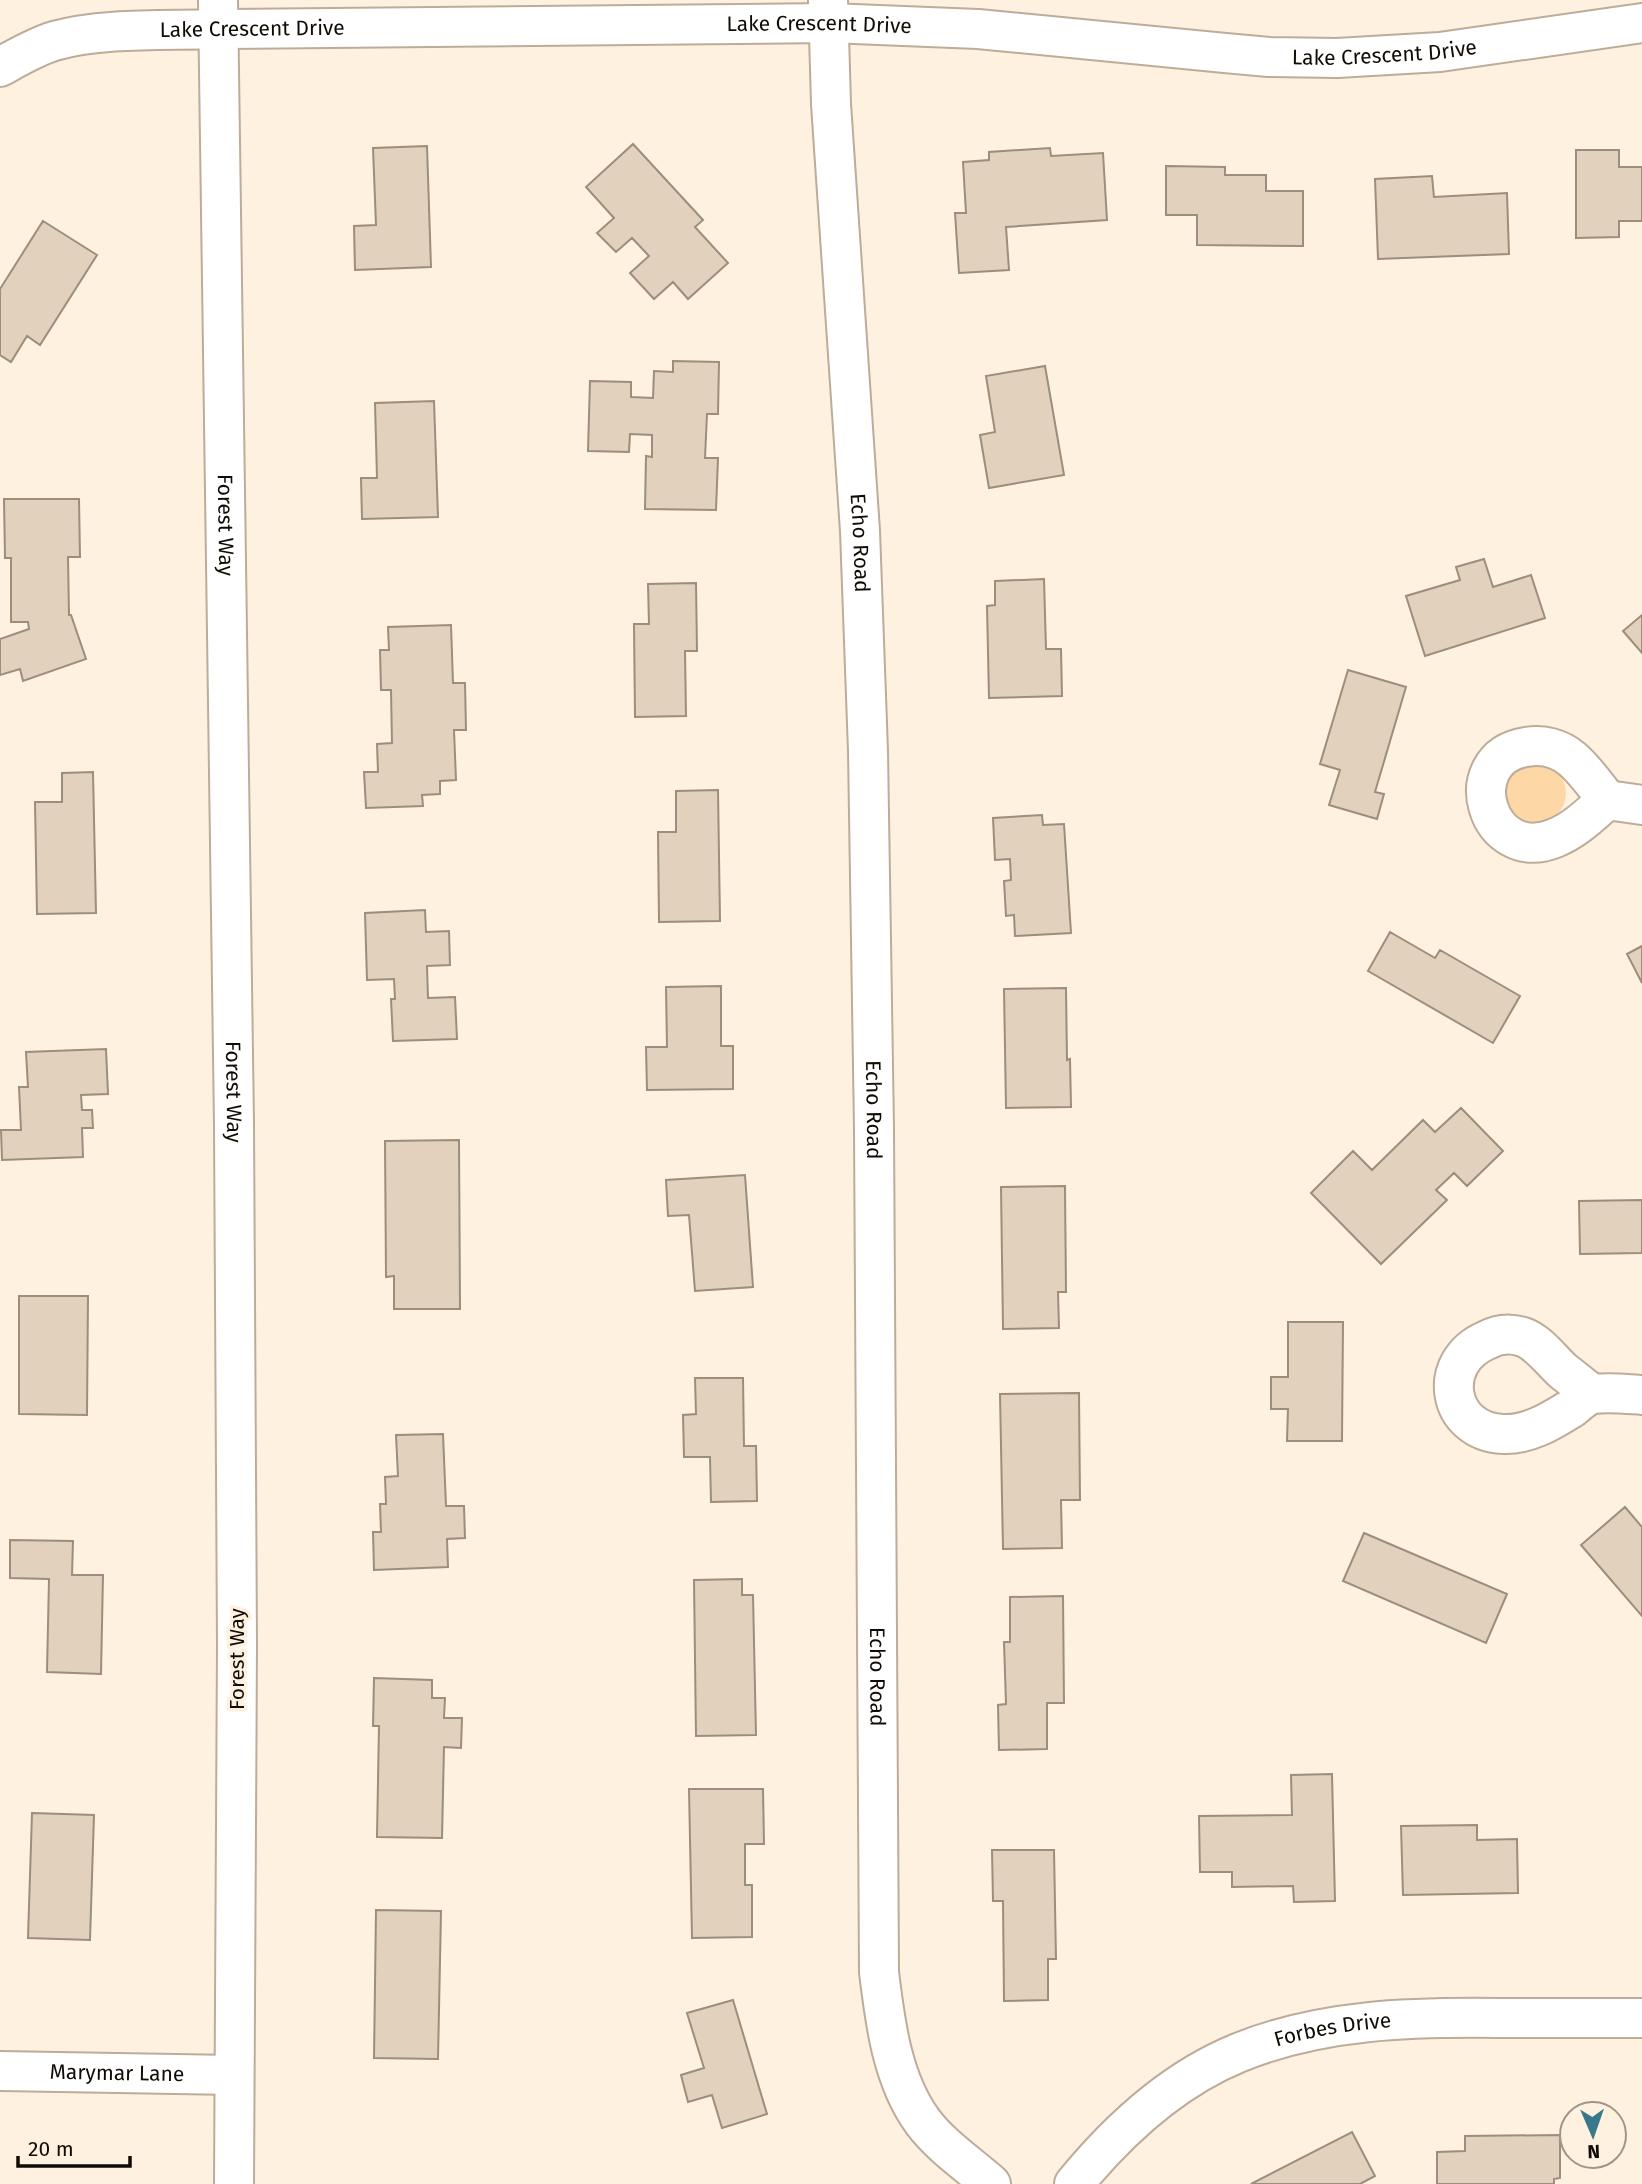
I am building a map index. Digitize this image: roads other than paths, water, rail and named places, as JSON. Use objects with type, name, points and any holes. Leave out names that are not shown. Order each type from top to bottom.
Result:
[{"type":"street","name":"Lake Crescent Drive","points":[[0,67],[30,50],[56,41],[124,32],[218,14],[829,11],[1225,54],[1303,58],[1367,57],[1440,51],[1642,23]]},
{"type":"street","name":"Echo Road","points":[[829,11],[831,104],[860,531],[868,751],[874,1129],[879,1972],[890,2043],[909,2099],[922,2121],[939,2140],[991,2184]]},
{"type":"street","name":"Forest Way","points":[[218,14],[234,1125],[237,1631],[234,2184]]},
{"type":"street","points":[[1592,1394],[1642,1395]]},
{"type":"street","name":"Forbes Drive","points":[[1074,2184],[1133,2120],[1170,2092],[1238,2053],[1291,2035],[1352,2023],[1405,2019],[1642,2018]]},
{"type":"street","name":"Marymar Lane","points":[[0,2071],[234,2076]]}]
